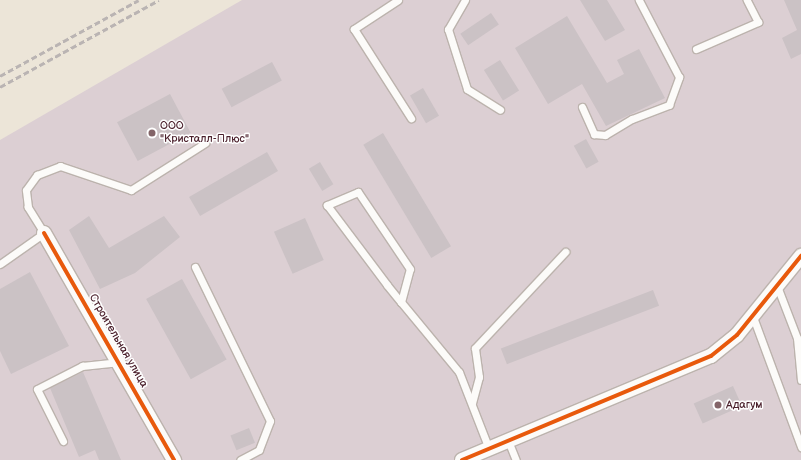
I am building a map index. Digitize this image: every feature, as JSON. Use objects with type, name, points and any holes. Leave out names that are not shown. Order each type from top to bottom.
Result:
[{"type":"street","name":"Строительная улица","points":[[44,233],[120,362],[174,460]]},
{"type":"street","points":[[462,460],[509,442],[711,356],[753,317],[801,256]]},
{"type":"lane","points":[[398,0],[354,29],[411,118]]},
{"type":"lane","points":[[465,0],[448,29],[467,89],[500,110]]},
{"type":"lane","points":[[582,107],[594,134],[606,135],[632,119],[669,105],[679,77],[639,0]]},
{"type":"lane","points":[[696,49],[758,22],[747,0]]},
{"type":"lane","points":[[0,264],[44,233],[28,208],[26,190],[37,175],[60,166],[131,190],[205,143]]},
{"type":"lane","points":[[401,302],[410,269],[358,192],[328,205],[382,278],[401,302],[459,372],[489,449]]},
{"type":"lane","points":[[472,403],[479,377],[475,348],[565,252]]},
{"type":"lane","points":[[195,267],[270,421],[259,450],[240,460]]},
{"type":"lane","points":[[777,286],[797,338],[801,380]]},
{"type":"lane","points":[[753,317],[801,447]]},
{"type":"lane","points":[[63,441],[36,389],[82,366],[120,362]]},
{"type":"lane","points":[[509,442],[516,460]]},
{"type":"shaded area","points":[[242,0],[801,0],[801,460],[0,460],[0,140]]},
{"type":"building","points":[[580,0],[607,0],[625,30],[605,41]]},
{"type":"building","points":[[784,0],[801,0],[801,54],[791,59],[782,38],[797,30]]},
{"type":"building","points":[[491,13],[499,25],[468,45],[460,34]]},
{"type":"building","points":[[567,16],[607,83],[624,74],[617,60],[639,49],[665,98],[606,126],[582,84],[548,104],[515,48]]},
{"type":"building","points":[[500,60],[519,91],[503,101],[484,70]]},
{"type":"building","points":[[272,62],[282,81],[232,107],[222,89]]},
{"type":"building","points":[[423,88],[439,116],[426,123],[410,96]]},
{"type":"building","points":[[170,94],[191,133],[138,161],[117,122]]},
{"type":"building","points":[[383,133],[451,246],[431,258],[363,145]]},
{"type":"building","points":[[586,139],[599,162],[586,169],[574,146]]},
{"type":"building","points":[[267,152],[278,171],[200,216],[189,197]]},
{"type":"building","points":[[320,162],[333,184],[322,191],[309,169]]},
{"type":"building","points":[[89,216],[109,248],[164,216],[180,237],[135,273],[100,289],[69,230]]},
{"type":"building","points":[[305,218],[324,260],[293,274],[274,232]]},
{"type":"building","points":[[30,272],[69,346],[11,374],[0,351],[0,289]]},
{"type":"building","points":[[182,279],[227,359],[191,379],[146,299]]},
{"type":"building","points":[[653,290],[659,306],[507,364],[501,348]]},
{"type":"building","points":[[83,372],[121,460],[99,460],[95,450],[79,457],[50,388]]},
{"type":"building","name":"Адагум","points":[[733,386],[742,406],[703,424],[694,403]]},
{"type":"building","points":[[249,428],[255,443],[236,450],[230,435]]},
{"type":"railway","points":[[0,76],[139,0]]},
{"type":"railway","points":[[0,87],[159,0]]},
{"type":"cycle path","points":[[44,233],[174,460]]},
{"type":"cycle path","points":[[462,460],[711,356],[737,335],[801,256]]},
{"type":"place","name":"ООО \"Кристалл-Плюс\"","points":[[152,133]]},
{"type":"place","name":"Адагум","points":[[718,405]]}]
